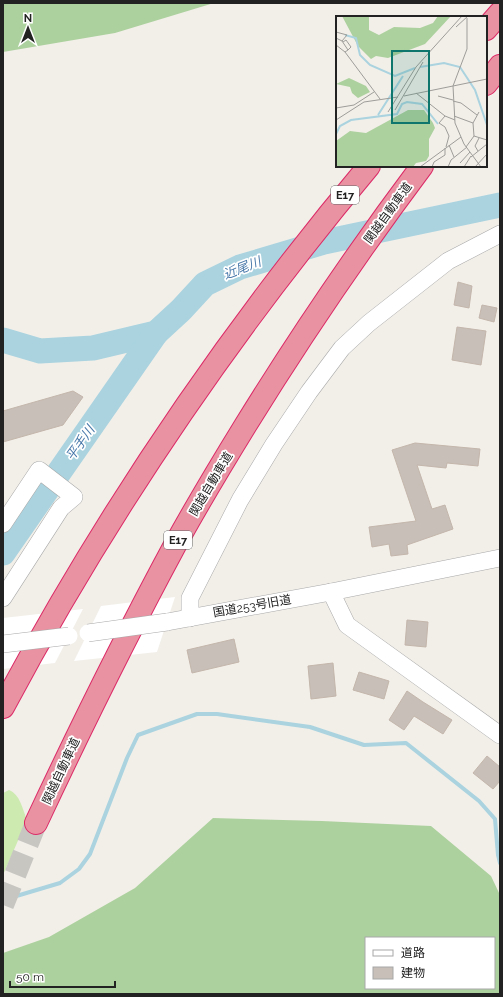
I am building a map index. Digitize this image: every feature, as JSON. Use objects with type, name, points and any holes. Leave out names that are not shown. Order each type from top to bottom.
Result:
[{"type":"highway","points":[[487,28],[500,13]]},
{"type":"highway","points":[[487,83],[500,66]]},
{"type":"highway","name":"E17","points":[[3,706],[58,607],[107,525],[177,418],[222,354],[269,292],[321,224],[368,167]]},
{"type":"highway","name":"関越自動車道","points":[[36,823],[102,685],[176,544],[274,380],[345,272],[421,167]]},
{"type":"street","points":[[190,618],[190,598],[240,500],[274,444],[309,392],[342,348],[369,323],[448,261],[500,234]]},
{"type":"street","points":[[3,524],[39,470],[74,497],[61,508],[3,598]]},
{"type":"street","name":"国道253号旧道","points":[[3,644],[167,622],[331,592],[500,558]]},
{"type":"street","points":[[331,592],[347,625],[500,735]]},
{"type":"green space","points":[[3,3],[214,3],[115,33],[3,52]]},
{"type":"green space","points":[[9,790],[16,795],[27,820],[3,875],[3,793]]},
{"type":"green space","points":[[213,818],[431,826],[491,876],[500,895],[500,994],[3,994],[3,953],[49,937],[135,888]]},
{"type":"pier","points":[[175,597],[157,652],[74,661],[101,606]]},
{"type":"pier","points":[[83,609],[55,663],[3,669],[3,618]]},
{"type":"building","points":[[458,282],[472,286],[469,308],[454,305]]},
{"type":"building","points":[[482,305],[497,308],[494,322],[479,318]]},
{"type":"building","points":[[457,327],[486,331],[481,365],[452,360]]},
{"type":"building","points":[[73,391],[83,397],[63,425],[3,442],[3,411]]},
{"type":"building","points":[[415,443],[480,449],[478,466],[447,463],[446,468],[417,465],[432,509],[445,505],[453,529],[407,545],[408,554],[391,556],[389,544],[372,547],[369,527],[416,521],[392,450]]},
{"type":"building","points":[[407,620],[428,622],[426,647],[405,645]]},
{"type":"building","points":[[234,639],[239,662],[192,673],[187,650]]},
{"type":"building","points":[[333,663],[336,696],[311,699],[308,666]]},
{"type":"building","points":[[359,672],[389,681],[384,699],[353,690]]},
{"type":"building","points":[[407,691],[452,720],[443,734],[414,716],[404,730],[389,720]]},
{"type":"building","points":[[487,756],[500,767],[500,781],[493,789],[473,773]]},
{"type":"waterway","name":"近尾川","points":[[3,340],[40,351],[93,348],[156,333],[181,310],[205,284],[240,267],[324,242],[500,205]]},
{"type":"waterway","name":"平手川","points":[[3,553],[156,333]]},
{"type":"waterway","points":[[3,900],[60,883],[79,869],[90,854],[127,758],[138,735],[197,714],[217,714],[310,727],[364,745],[406,743],[479,801],[495,819],[500,863]]},
{"type":"tunnel","points":[[3,905],[36,823]]}]
